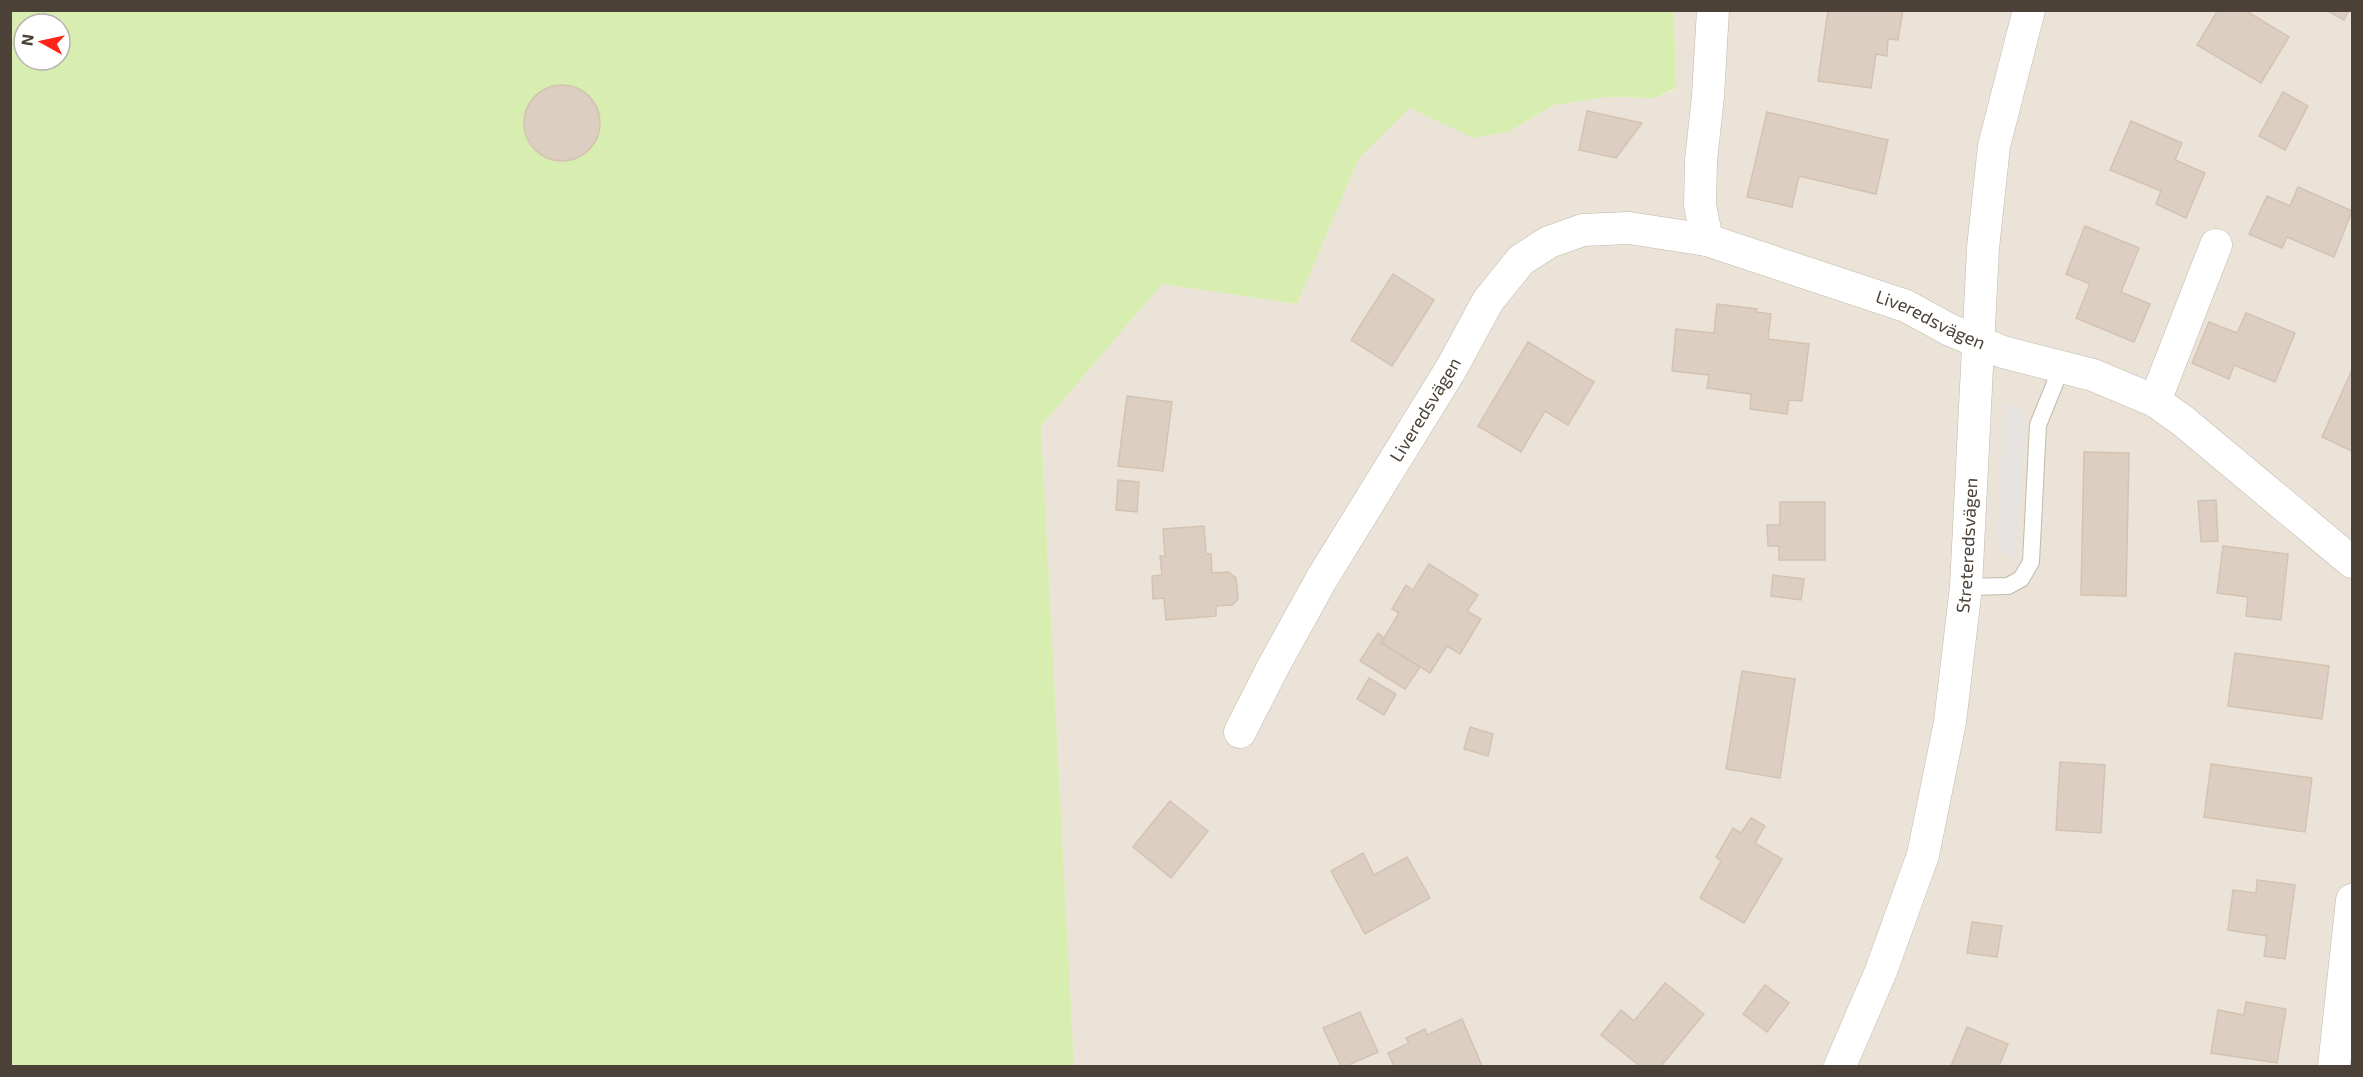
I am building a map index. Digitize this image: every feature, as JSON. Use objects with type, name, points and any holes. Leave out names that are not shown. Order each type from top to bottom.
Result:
[{"type":"street","points":[[1707,240],[1700,205],[1701,161],[1708,96],[1713,10]]},
{"type":"street","name":"Streteredsvägen","points":[[1840,1066],[1881,971],[1923,855],[1950,722],[1966,587],[1983,248],[1994,146],[2029,10]]},
{"type":"street","name":"Liveredsvägen","points":[[1240,732],[1321,580],[1451,369],[1488,301],[1521,260],[1549,242],[1583,230],[1629,228],[1707,240],[1906,306],[1950,330],[2004,352],[2093,375],[2155,401],[2183,421],[2352,562]]},
{"type":"street","points":[[2155,401],[2217,245]]},
{"type":"street","points":[[2334,1066],[2352,900]]},
{"type":"lane","points":[[1966,587],[2008,586],[2021,579],[2031,562],[2038,425],[2062,366]]},
{"type":"shaded area","points":[[1674,11],[2352,11],[2352,1066],[1074,1066],[1041,426],[1162,284],[1297,304],[1359,158],[1410,108],[1473,138],[1508,132],[1554,105],[1608,97],[1655,98],[1676,89]]},
{"type":"shaded area","points":[[2005,403],[2026,413],[2017,560],[1997,549]]},
{"type":"green space","points":[[11,11],[1674,11],[1676,88],[1655,98],[1608,97],[1554,105],[1508,132],[1473,138],[1410,108],[1359,158],[1297,304],[1162,284],[1041,426],[1074,1066],[11,1066]]},
{"type":"building","points":[[1828,10],[1903,10],[1898,40],[1888,39],[1887,56],[1876,54],[1871,88],[1818,81]]},
{"type":"building","points":[[2218,10],[2245,10],[2289,37],[2261,83],[2197,45]]},
{"type":"building","points":[[2326,10],[2349,10],[2344,20]]},
{"type":"building","points":[[562,85],[577,88],[589,96],[597,108],[600,123],[597,138],[589,150],[577,158],[562,161],[547,158],[535,150],[527,138],[524,123],[527,108],[535,96],[547,88]]},
{"type":"building","points":[[2283,92],[2308,106],[2285,150],[2259,136]]},
{"type":"building","points":[[1587,111],[1642,123],[1616,158],[1579,150]]},
{"type":"building","points":[[1767,112],[1888,140],[1876,194],[1799,176],[1792,207],[1747,197]]},
{"type":"building","points":[[2131,121],[2182,143],[2175,160],[2205,173],[2186,218],[2156,204],[2161,191],[2110,170]]},
{"type":"building","points":[[2298,187],[2352,211],[2334,257],[2287,237],[2282,248],[2249,234],[2267,196],[2290,206]]},
{"type":"building","points":[[2085,226],[2139,248],[2121,292],[2150,304],[2134,342],[2076,318],[2090,284],[2066,274]]},
{"type":"building","points":[[1393,274],[1434,300],[1392,366],[1351,340]]},
{"type":"building","points":[[1717,304],[1757,309],[1756,312],[1771,314],[1768,339],[1809,344],[1802,401],[1789,400],[1787,414],[1750,409],[1751,394],[1707,388],[1709,375],[1672,371],[1676,329],[1714,333]]},
{"type":"building","points":[[2246,313],[2295,333],[2275,382],[2234,365],[2229,379],[2192,363],[2209,322],[2237,333]]},
{"type":"building","points":[[1528,342],[1594,382],[1568,425],[1545,411],[1521,452],[1478,426]]},
{"type":"building","points":[[2352,370],[2352,451],[2322,437]]},
{"type":"building","points":[[1127,396],[1172,402],[1163,471],[1118,466]]},
{"type":"building","points":[[2084,452],[2129,453],[2126,596],[2081,595]]},
{"type":"building","points":[[1118,480],[1139,482],[1137,512],[1116,510]]},
{"type":"building","points":[[2216,500],[2218,541],[2201,542],[2198,501]]},
{"type":"building","points":[[1780,502],[1825,502],[1825,560],[1779,560],[1779,546],[1768,546],[1767,525],[1780,525]]},
{"type":"building","points":[[1204,526],[1206,554],[1211,554],[1212,573],[1228,572],[1236,578],[1238,599],[1232,605],[1216,606],[1216,616],[1166,620],[1164,598],[1153,599],[1152,576],[1162,575],[1160,556],[1165,556],[1163,529]]},
{"type":"building","points":[[2223,546],[2288,554],[2281,620],[2246,616],[2248,597],[2217,593]]},
{"type":"building","points":[[1429,564],[1478,595],[1467,611],[1481,619],[1460,654],[1447,646],[1430,673],[1381,643],[1399,613],[1392,609],[1406,585],[1413,590]]},
{"type":"building","points":[[1773,575],[1804,579],[1801,600],[1771,596]]},
{"type":"building","points":[[1378,633],[1384,638],[1381,643],[1420,667],[1405,689],[1360,661]]},
{"type":"building","points":[[2235,653],[2329,666],[2322,719],[2228,706]]},
{"type":"building","points":[[1742,671],[1795,679],[1780,778],[1726,769]]},
{"type":"building","points":[[1369,678],[1396,694],[1384,715],[1357,699]]},
{"type":"building","points":[[1470,727],[1493,734],[1488,756],[1464,749]]},
{"type":"building","points":[[2060,762],[2105,765],[2101,833],[2056,830]]},
{"type":"building","points":[[2211,764],[2312,778],[2305,832],[2204,817]]},
{"type":"building","points":[[1170,801],[1208,831],[1171,878],[1133,847]]},
{"type":"building","points":[[1751,818],[1765,826],[1755,843],[1782,859],[1744,923],[1700,898],[1721,861],[1716,857],[1733,828],[1741,833]]},
{"type":"building","points":[[1363,853],[1374,875],[1407,857],[1430,898],[1365,934],[1331,871]]},
{"type":"building","points":[[2257,880],[2295,885],[2285,959],[2264,956],[2267,936],[2228,930],[2233,890],[2256,893]]},
{"type":"building","points":[[1972,922],[2002,926],[1997,957],[1967,953]]},
{"type":"building","points":[[1665,983],[1704,1014],[1661,1066],[1640,1066],[1601,1035],[1621,1010],[1634,1021]]},
{"type":"building","points":[[1765,985],[1789,1003],[1767,1032],[1743,1014]]},
{"type":"building","points":[[2246,1002],[2286,1009],[2277,1063],[2211,1053],[2218,1010],[2244,1015]]},
{"type":"building","points":[[1360,1012],[1378,1052],[1341,1066],[1323,1028]]},
{"type":"building","points":[[1462,1019],[1482,1066],[1394,1066],[1388,1053],[1409,1043],[1406,1038],[1425,1029],[1427,1035]]},
{"type":"building","points":[[1967,1027],[2008,1044],[1999,1066],[1951,1066]]}]
